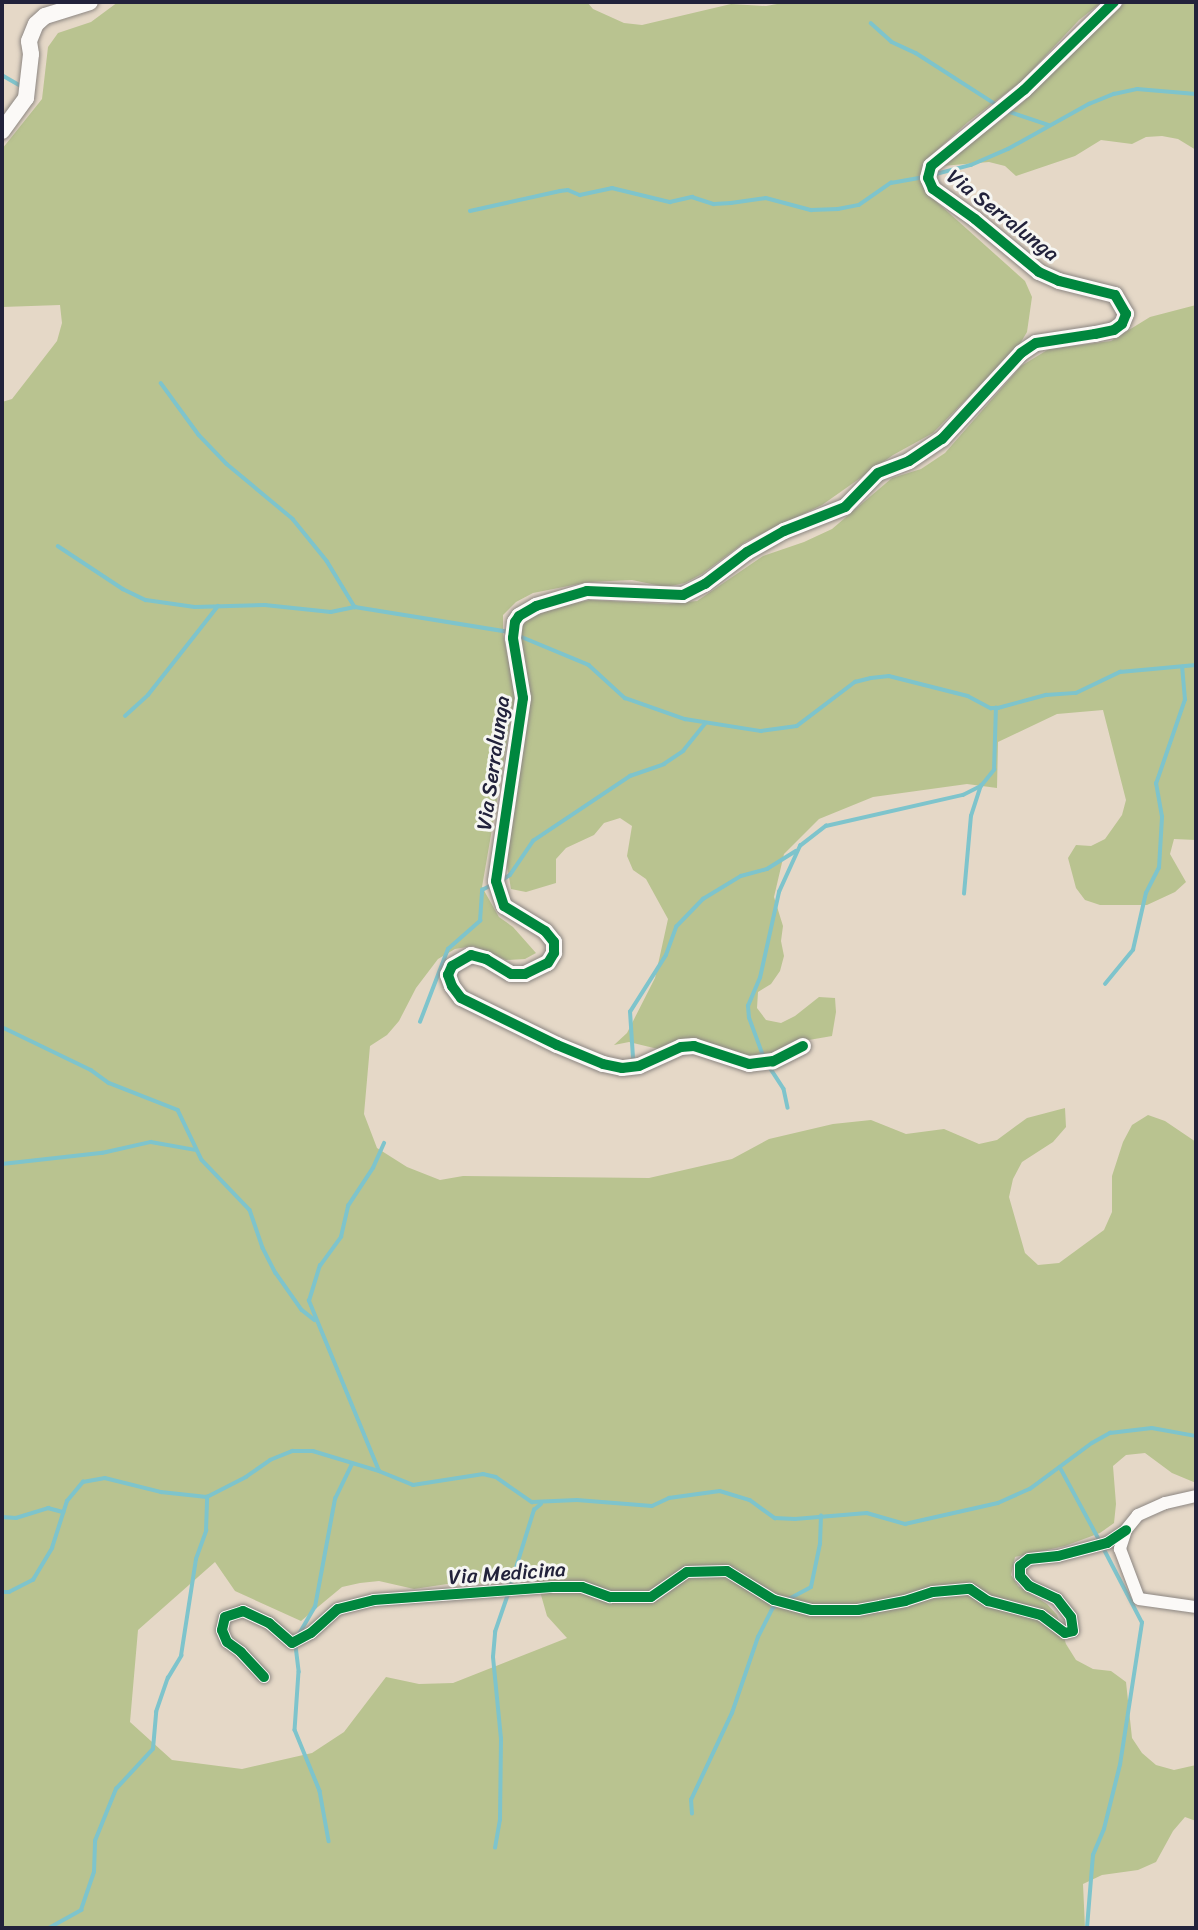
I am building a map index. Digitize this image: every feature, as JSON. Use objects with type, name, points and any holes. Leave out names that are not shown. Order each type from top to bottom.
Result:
[{"type":"street","points":[[2,131],[26,98],[31,54],[29,41],[36,24],[45,16],[90,2]]},
{"type":"street","name":"Via Serralunga","points":[[803,1046],[773,1061],[749,1064],[694,1046],[681,1047],[639,1066],[622,1068],[557,1045],[461,998],[452,986],[448,975],[452,966],[471,955],[486,959],[511,974],[525,974],[548,963],[554,953],[554,942],[545,931],[504,906],[496,881],[523,698],[513,638],[515,622],[519,616],[536,606],[587,591],[683,594],[705,584],[765,541],[845,507],[878,473],[909,461],[942,439],[1021,353],[1036,343],[1114,330],[1122,324],[1126,314],[1122,302],[1115,295],[1059,281],[1039,272],[975,219],[933,190],[928,178],[931,166],[1024,90],[1114,2]]},
{"type":"street","points":[[1196,1496],[1165,1503],[1138,1515],[1126,1530],[1120,1549],[1139,1599],[1196,1607]]},
{"type":"street","name":"Via Medicina","points":[[264,1677],[241,1652],[227,1642],[222,1630],[225,1617],[243,1611],[270,1623],[292,1643],[311,1633],[338,1609],[374,1600],[552,1587],[582,1587],[611,1597],[651,1597],[687,1572],[726,1571],[774,1600],[812,1610],[858,1610],[933,1592],[970,1589],[988,1601],[1041,1615],[1065,1633],[1073,1631],[1071,1617],[1057,1599],[1028,1586],[1020,1576],[1020,1566],[1029,1559],[1058,1556],[1107,1543],[1126,1530]]},
{"type":"green space","points":[[118,2],[587,2],[593,9],[624,23],[642,25],[731,4],[766,6],[788,2],[1102,2],[1079,20],[1022,81],[968,122],[924,162],[921,179],[929,195],[1025,281],[1032,297],[1027,332],[1018,347],[933,433],[893,455],[822,505],[745,542],[702,574],[685,583],[666,587],[632,580],[589,582],[533,593],[516,602],[503,615],[503,633],[515,696],[482,887],[499,917],[513,927],[536,953],[525,959],[506,960],[473,946],[455,949],[438,959],[416,988],[399,1021],[387,1035],[370,1046],[364,1114],[377,1148],[407,1167],[440,1180],[463,1176],[649,1178],[732,1159],[769,1139],[833,1124],[871,1120],[906,1134],[944,1129],[979,1144],[997,1140],[1027,1118],[1065,1108],[1066,1127],[1053,1142],[1022,1162],[1013,1179],[1009,1197],[1025,1253],[1038,1265],[1059,1263],[1104,1230],[1112,1212],[1112,1176],[1123,1142],[1132,1125],[1148,1115],[1165,1121],[1196,1142],[1196,1483],[1172,1473],[1145,1453],[1126,1455],[1113,1466],[1116,1504],[1114,1523],[1100,1533],[1065,1546],[1015,1557],[1011,1575],[1018,1586],[1047,1604],[1057,1615],[1066,1644],[1076,1660],[1093,1669],[1111,1671],[1126,1682],[1132,1738],[1142,1753],[1156,1765],[1174,1770],[1196,1765],[1196,1821],[1185,1817],[1173,1831],[1156,1862],[1138,1870],[1102,1875],[1083,1884],[1085,1928],[2,1928],[2,402],[12,399],[57,341],[62,323],[60,305],[2,307],[2,149],[42,99],[48,47],[58,33],[91,22]],"holes":[[[215,1562],[235,1591],[301,1621],[342,1587],[360,1583],[379,1581],[414,1589],[467,1581],[484,1584],[521,1575],[537,1581],[547,1616],[567,1638],[453,1683],[419,1684],[386,1677],[344,1732],[312,1753],[242,1769],[172,1760],[130,1722],[138,1630]]]},
{"type":"green space","points":[[1127,2],[1196,2],[1196,150],[1178,139],[1146,137],[1132,144],[1101,140],[1075,156],[1016,176],[1005,166],[989,162],[942,166],[1023,102],[1112,10]]},
{"type":"green space","points":[[1196,305],[1196,840],[1174,839],[1170,854],[1186,882],[1175,892],[1147,905],[1100,905],[1085,900],[1076,888],[1068,858],[1076,845],[1091,846],[1105,839],[1122,815],[1126,800],[1103,710],[1057,714],[998,742],[997,788],[967,784],[873,797],[819,819],[784,854],[774,897],[783,926],[781,941],[784,956],[780,971],[771,984],[758,992],[757,1008],[766,1020],[781,1023],[795,1016],[819,997],[835,998],[832,1036],[803,1041],[784,1051],[752,1058],[658,1049],[629,1042],[614,1045],[627,1033],[655,978],[668,919],[646,879],[633,870],[627,856],[632,826],[620,818],[604,823],[594,835],[566,848],[556,859],[556,883],[526,892],[511,889],[506,860],[522,627],[527,619],[560,606],[590,600],[667,604],[697,601],[763,556],[832,529],[892,478],[921,469],[945,453],[1021,366],[1049,349],[1111,341],[1150,317]]},
{"type":"waterway","points":[[871,23],[892,42],[916,53],[997,105]]},
{"type":"waterway","points":[[2,75],[21,86]]},
{"type":"waterway","points":[[932,175],[971,165],[1008,149],[1089,104],[1114,94],[1137,89],[1196,94]]},
{"type":"waterway","points":[[1007,111],[1049,125]]},
{"type":"waterway","points":[[470,211],[560,191],[568,190],[580,195],[612,188],[670,202],[692,197],[714,204],[766,198],[811,210],[838,209],[859,205],[891,183],[925,177]]},
{"type":"waterway","points":[[161,383],[199,435],[227,464],[293,519],[327,561],[355,607]]},
{"type":"waterway","points":[[58,546],[123,589],[146,600],[195,607],[265,605],[331,612],[355,607],[510,632]]},
{"type":"waterway","points":[[125,716],[148,695],[218,606]]},
{"type":"waterway","points":[[517,635],[589,665],[625,698],[685,719],[761,731],[797,726],[855,682],[871,678],[889,676],[968,696],[991,708],[998,708],[1046,695],[1076,693],[1120,672],[1196,665]]},
{"type":"waterway","points":[[1105,984],[1133,950],[1146,893],[1159,868],[1162,817],[1156,784],[1185,700],[1182,667]]},
{"type":"waterway","points":[[763,1056],[749,1018],[748,1006],[760,978],[779,892],[800,846],[826,826],[963,795],[981,786],[994,770],[996,708]]},
{"type":"waterway","points":[[502,880],[510,875],[533,841],[630,776],[664,764],[683,751],[705,724]]},
{"type":"waterway","points":[[964,894],[971,816],[981,786]]},
{"type":"waterway","points":[[633,1058],[630,1012],[666,955],[676,927],[703,899],[741,876],[767,869],[796,851]]},
{"type":"waterway","points":[[420,1022],[448,949],[480,921],[482,890],[492,885]]},
{"type":"waterway","points":[[2,1027],[91,1070],[109,1083],[178,1110],[202,1160],[250,1210],[263,1248],[276,1273],[302,1310],[315,1320]]},
{"type":"waterway","points":[[769,1066],[784,1089],[788,1108]]},
{"type":"waterway","points":[[2,1164],[102,1153],[151,1142],[196,1150]]},
{"type":"waterway","points":[[379,1471],[309,1301],[320,1266],[341,1237],[348,1206],[373,1168],[384,1143]]},
{"type":"waterway","points":[[2,1592],[9,1592],[33,1580],[52,1548],[67,1501],[83,1482],[105,1478],[161,1492],[207,1497],[246,1477],[270,1460],[292,1451],[313,1451],[379,1471],[413,1485],[483,1474],[496,1477],[532,1502],[577,1500],[652,1506],[669,1498],[720,1491],[750,1500],[775,1518],[867,1513],[905,1524],[998,1503],[1030,1489],[1092,1443],[1110,1433],[1152,1428],[1196,1436]]},
{"type":"waterway","points":[[298,1636],[315,1607],[335,1499],[352,1464]]},
{"type":"waterway","points":[[1060,1467],[1100,1541]]},
{"type":"waterway","points":[[49,1928],[81,1910],[94,1872],[95,1841],[116,1789],[153,1749],[156,1712],[168,1678],[181,1656],[196,1559],[206,1531],[207,1497]]},
{"type":"waterway","points":[[510,1587],[534,1510],[541,1504]]},
{"type":"waterway","points":[[2,1517],[16,1518],[48,1508],[63,1512]]},
{"type":"waterway","points":[[787,1600],[811,1587],[820,1544],[821,1516]]},
{"type":"waterway","points":[[1087,1928],[1093,1855],[1104,1829],[1120,1765],[1142,1623],[1103,1548]]},
{"type":"waterway","points":[[495,1848],[500,1820],[501,1739],[493,1657],[495,1632],[508,1595]]},
{"type":"waterway","points":[[692,1814],[691,1800],[732,1713],[758,1637],[777,1605]]},
{"type":"waterway","points":[[296,1646],[299,1672],[295,1730],[320,1791],[329,1841]]},
{"type":"cycle path","points":[[803,1046],[773,1061],[749,1064],[694,1046],[681,1047],[639,1066],[622,1068],[603,1064],[557,1045],[461,998],[452,986],[448,975],[452,966],[471,955],[486,959],[511,974],[525,974],[548,963],[554,953],[554,942],[545,931],[504,906],[496,881],[523,698],[513,638],[515,622],[519,616],[536,606],[587,591],[683,595],[705,584],[747,552],[784,531],[845,507],[878,473],[909,461],[942,439],[1021,353],[1036,343],[1114,330],[1122,324],[1126,314],[1115,295],[1059,281],[1039,272],[975,219],[933,189],[928,178],[931,166],[1024,90],[1114,2]]},
{"type":"cycle path","points":[[264,1677],[241,1652],[227,1642],[222,1630],[225,1617],[243,1611],[269,1623],[292,1643],[311,1633],[338,1609],[374,1600],[553,1587],[582,1587],[610,1597],[651,1597],[687,1572],[727,1571],[774,1600],[812,1610],[858,1610],[905,1601],[933,1592],[970,1589],[988,1601],[1041,1615],[1065,1633],[1073,1631],[1071,1617],[1057,1599],[1029,1586],[1020,1576],[1020,1566],[1029,1559],[1058,1556],[1107,1543],[1126,1530]]}]
